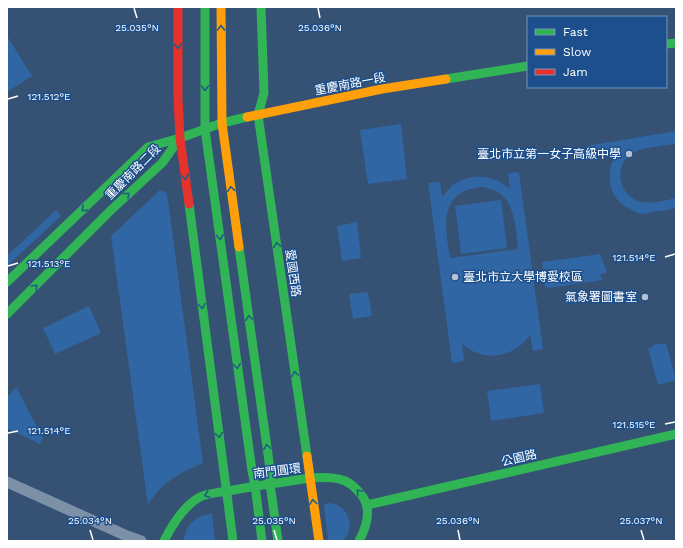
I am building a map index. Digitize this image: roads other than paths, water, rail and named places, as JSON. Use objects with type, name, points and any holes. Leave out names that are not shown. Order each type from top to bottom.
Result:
[{"type":"street","points":[[178,7],[178,99],[180,138],[233,541]]},
{"type":"street","points":[[204,7],[205,129],[262,541]]},
{"type":"street","points":[[221,7],[222,123],[270,469],[270,484],[278,541]]},
{"type":"street","name":"愛國西路","points":[[261,7],[264,93],[258,115],[319,541]]},
{"type":"street","name":"重慶南路一段","points":[[180,138],[222,123],[382,89],[527,66]]},
{"type":"street","name":"重慶南路二段","points":[[7,282],[144,150],[148,147],[180,138]]},
{"type":"street","name":"重慶南路二段","points":[[7,314],[110,211],[162,164],[180,138]]},
{"type":"street","name":"公園路","points":[[367,505],[676,434]]},
{"type":"street","name":"南門圓環","points":[[164,541],[169,530],[182,513],[198,498],[212,493],[255,485],[325,478],[340,479],[357,490],[367,505]]},
{"type":"street","points":[[7,482],[141,541]]},
{"type":"street","points":[[359,541],[368,517],[367,505]]},
{"type":"place","name":"臺北市立第一女子高級中學","points":[[629,154]]},
{"type":"place","name":"臺北市立大學博愛校區","points":[[455,277]]},
{"type":"place","name":"氣象署圖書室","points":[[645,297]]}]
